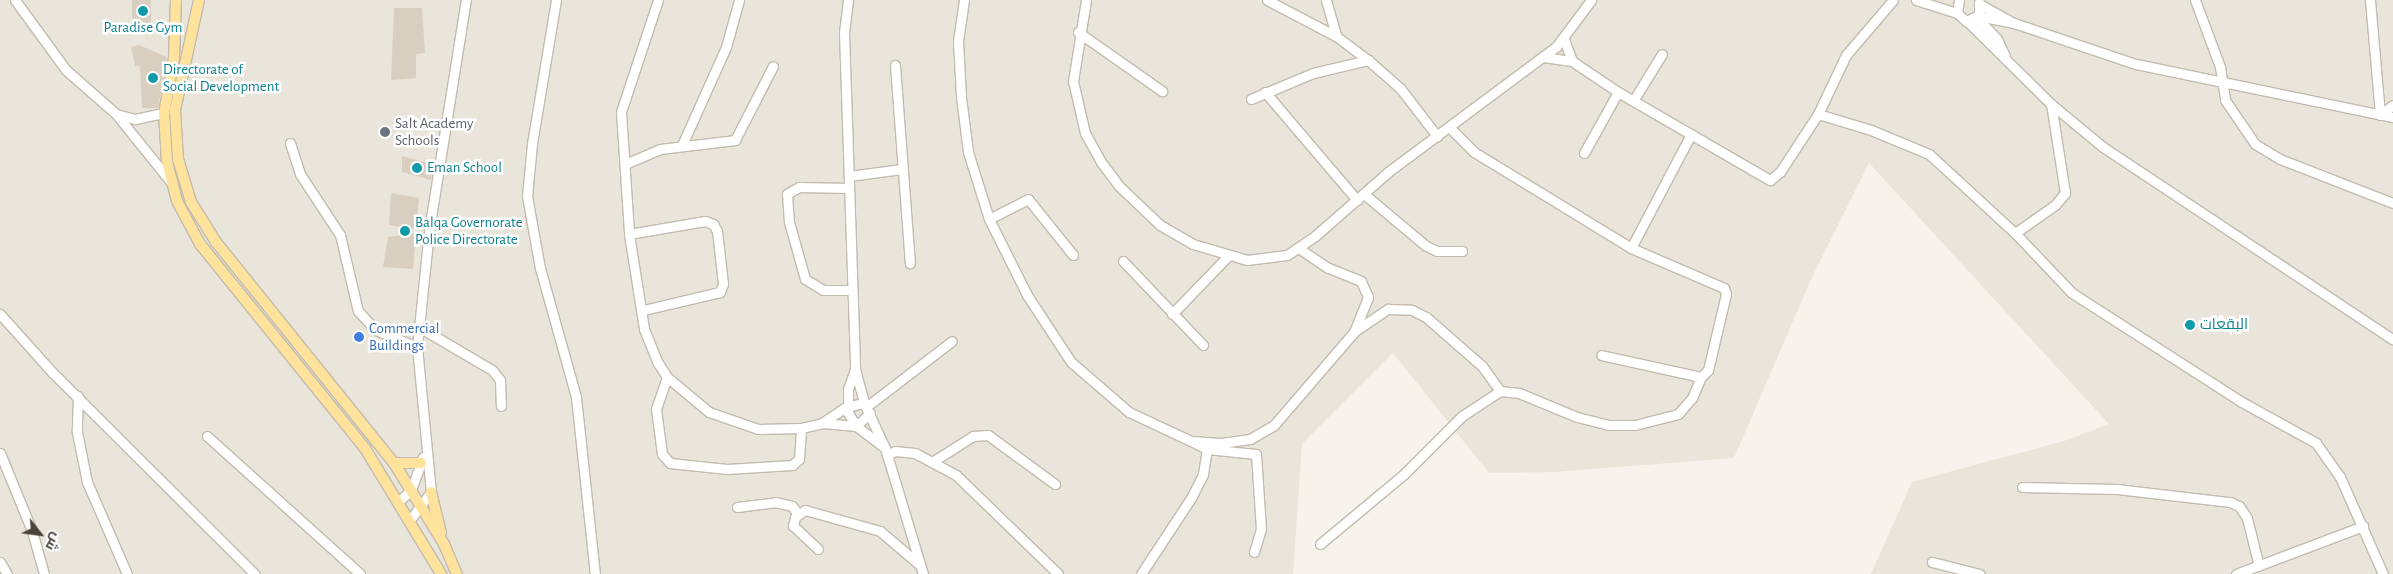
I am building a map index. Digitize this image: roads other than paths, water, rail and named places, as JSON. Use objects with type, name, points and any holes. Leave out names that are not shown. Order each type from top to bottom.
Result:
[{"type":"main road","points":[[198,0],[175,110],[178,159],[191,202],[216,242],[394,463],[444,544],[457,574]]},
{"type":"main road","points":[[177,2],[174,58],[164,113],[170,181],[200,244],[366,450],[441,574]]},
{"type":"main road","points":[[394,463],[421,463]]},
{"type":"main road","points":[[431,492],[444,544]]},
{"type":"street","points":[[15,0],[66,70],[116,114],[170,181]]},
{"type":"street","points":[[409,521],[422,508],[431,492],[417,347],[429,230],[466,0]]},
{"type":"street","points":[[556,0],[532,144],[527,196],[540,268],[576,398],[595,574]]},
{"type":"street","points":[[658,0],[622,102],[629,234],[647,342],[666,377],[709,412],[732,422],[758,429],[801,428],[822,423],[856,426]]},
{"type":"street","points":[[682,145],[726,47],[739,0]]},
{"type":"street","points":[[848,0],[844,32],[855,369],[867,408],[886,451],[921,570]]},
{"type":"street","points":[[964,0],[958,41],[961,97],[968,152],[989,219],[1027,295],[1071,362],[1129,412],[1207,449],[1256,454],[1261,529],[1254,552]]},
{"type":"street","points":[[1086,0],[1078,32],[1072,81],[1077,111],[1101,162],[1119,186],[1160,225],[1227,257],[1269,260],[1298,248],[1437,136],[1543,57],[1564,39],[1591,0]]},
{"type":"street","points":[[1266,0],[1336,36],[1368,60],[1400,88],[1437,136]]},
{"type":"street","points":[[1326,0],[1336,36]]},
{"type":"street","points":[[1543,57],[1572,61],[1618,92],[1770,180],[1780,172],[1818,114],[1842,61],[1893,0]]},
{"type":"street","points":[[1916,0],[1957,13],[1990,46],[2005,56],[2051,104],[2103,147],[2393,340]]},
{"type":"street","points":[[1957,13],[1960,0]]},
{"type":"street","points":[[2195,0],[2224,84],[2229,108],[2255,144],[2280,158],[2393,203]]},
{"type":"street","points":[[2370,0],[2380,115]]},
{"type":"street","points":[[2005,56],[1997,39],[1977,17],[1979,2],[2014,23]]},
{"type":"street","points":[[1967,21],[1977,17],[2014,23],[2136,64],[2224,84],[2393,117]]},
{"type":"street","points":[[1078,32],[1162,91]]},
{"type":"street","points":[[1564,39],[1572,61]]},
{"type":"street","points":[[1633,101],[1662,54]]},
{"type":"street","points":[[1251,99],[1313,73],[1368,60]]},
{"type":"street","points":[[896,65],[910,262]]},
{"type":"street","points":[[626,164],[653,150],[735,140],[773,66]]},
{"type":"street","points":[[1266,92],[1360,197],[1426,246],[1437,251],[1462,251]]},
{"type":"street","points":[[1584,152],[1618,92]]},
{"type":"street","points":[[2016,233],[2055,205],[2065,192],[2051,104]]},
{"type":"street","points":[[2380,115],[2393,105]]},
{"type":"street","points":[[116,114],[135,119],[164,113]]},
{"type":"street","points":[[1818,114],[1871,130],[1928,154],[2016,233],[2072,293],[2240,401],[2316,443],[2332,462],[2363,526],[2383,574]]},
{"type":"street","points":[[1320,544],[1404,474],[1462,416],[1500,390],[1519,393],[1577,417],[1608,424],[1635,425],[1678,414],[1692,398],[1700,377],[1708,370],[1726,294],[1724,288],[1631,248],[1474,152],[1450,128]]},
{"type":"street","points":[[1631,248],[1690,134]]},
{"type":"street","points":[[290,143],[300,174],[343,242],[358,311],[376,330],[417,347]]},
{"type":"street","points":[[848,176],[902,169]]},
{"type":"street","points":[[849,188],[799,187],[787,194],[788,222],[805,279],[823,290],[851,290]]},
{"type":"street","points":[[989,219],[1028,199],[1073,255]]},
{"type":"street","points":[[629,234],[705,221],[713,224],[717,232],[723,284],[720,292],[643,310]]},
{"type":"street","points":[[1298,248],[1366,285],[1368,297],[1354,332]]},
{"type":"street","points":[[1172,314],[1227,257]]},
{"type":"street","points":[[1124,261],[1203,345]]},
{"type":"street","points":[[1191,441],[1220,443],[1262,434],[1354,332],[1388,309],[1412,310],[1426,317],[1482,366],[1500,390]]},
{"type":"street","points":[[0,314],[22,342],[255,574]]},
{"type":"street","points":[[419,327],[492,370],[500,380],[501,406]]},
{"type":"street","points":[[856,426],[867,408],[952,341]]},
{"type":"street","points":[[1601,355],[1700,377]]},
{"type":"street","points":[[855,369],[846,407],[856,426],[886,451],[906,451],[956,475],[978,494],[1058,574]]},
{"type":"street","points":[[666,377],[656,409],[662,454],[670,463],[727,469],[792,465],[798,459],[801,428]]},
{"type":"street","points":[[78,396],[77,432],[87,482],[127,574]]},
{"type":"street","points":[[822,423],[846,407],[867,408]]},
{"type":"street","points":[[932,462],[973,436],[988,435],[1055,484]]},
{"type":"street","points":[[207,436],[360,574]]},
{"type":"street","points":[[398,502],[412,490],[426,447]]},
{"type":"street","points":[[1141,574],[1191,498],[1203,474],[1207,449]]},
{"type":"street","points":[[0,453],[32,531],[44,574]]},
{"type":"street","points":[[2022,488],[2117,490],[2230,502],[2239,506],[2247,518],[2259,566]]},
{"type":"street","points":[[736,507],[775,502],[792,506],[798,514]]},
{"type":"street","points":[[818,549],[793,526],[798,514],[809,510],[880,531],[921,570]]},
{"type":"street","points":[[2236,574],[2363,526]]},
{"type":"street","points":[[0,562],[6,574]]},
{"type":"street","points":[[1932,562],[1979,574]]},
{"type":"place","name":"Paradise Gym","points":[[143,11]]},
{"type":"place","name":"Directorate of Social Development","points":[[153,78]]},
{"type":"place","name":"Salt Academy Schools","points":[[385,132]]},
{"type":"place","name":"Eman School","points":[[417,168]]},
{"type":"place","name":"Balqa Governorate Police Directorate","points":[[405,231]]},
{"type":"place","name":"البقعات","points":[[2190,325]]},
{"type":"place","name":"Commercial Buildings","points":[[359,337]]}]
